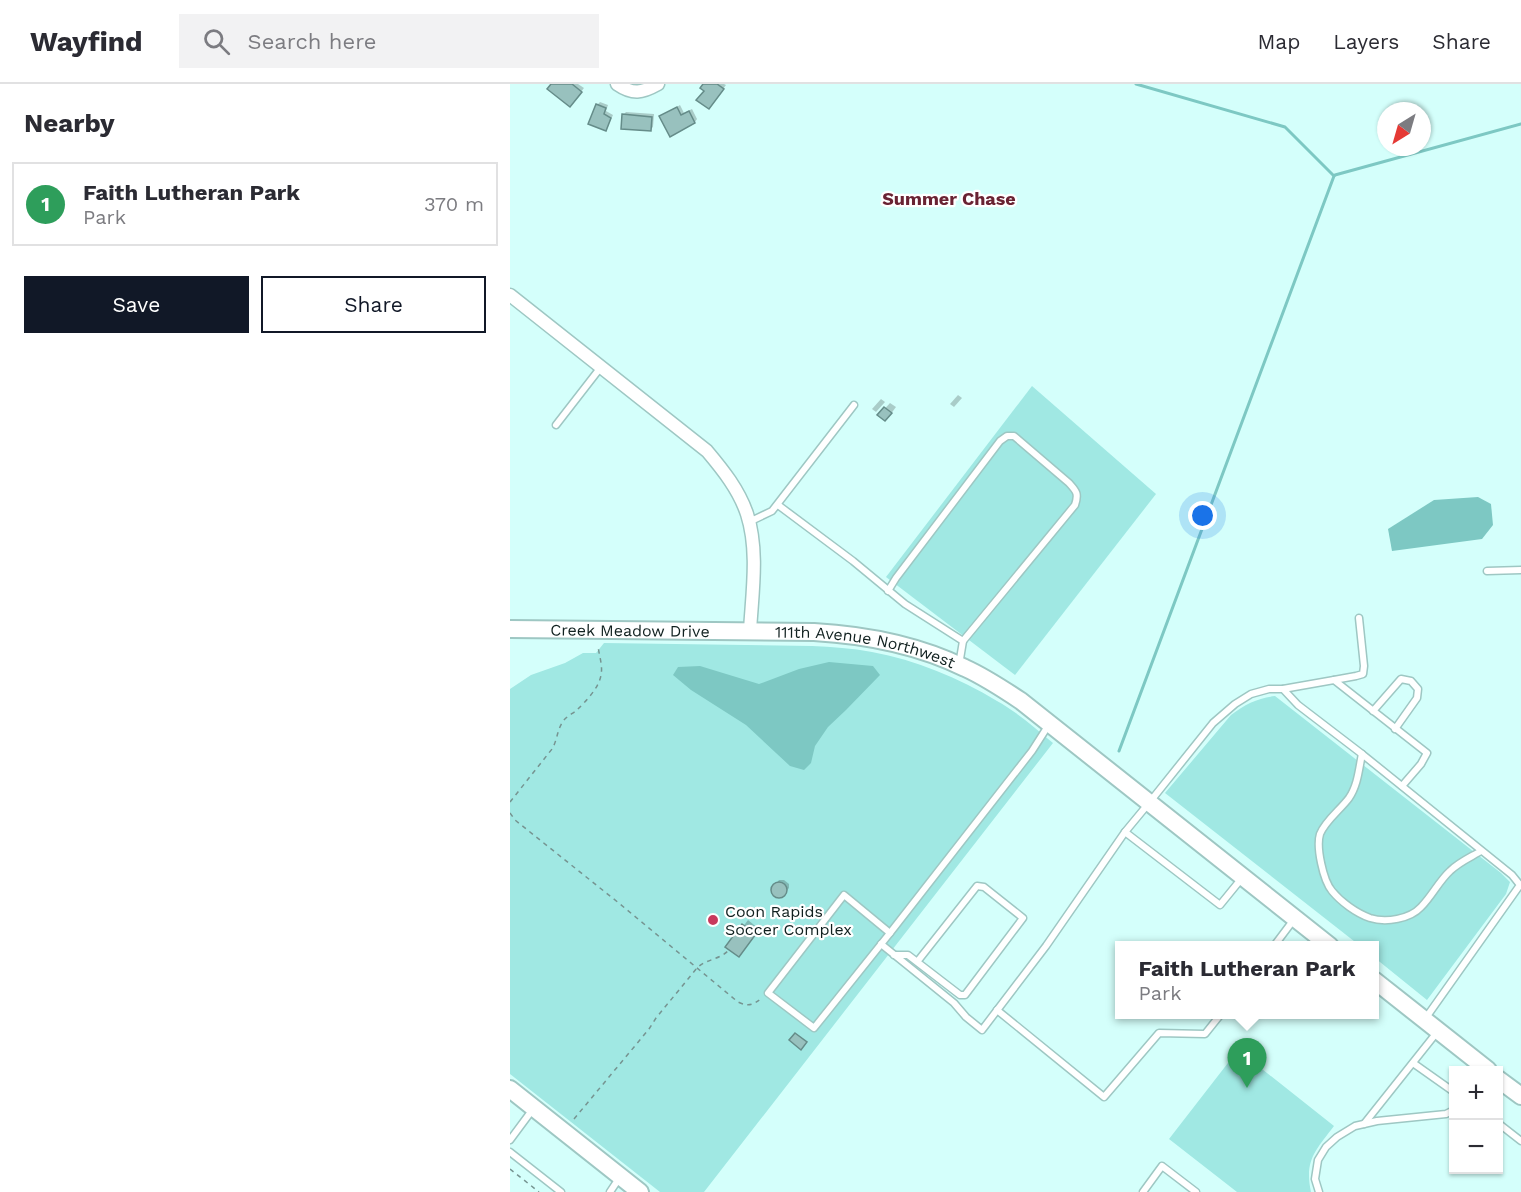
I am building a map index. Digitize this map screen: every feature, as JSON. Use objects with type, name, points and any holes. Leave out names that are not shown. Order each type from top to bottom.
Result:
[{"type":"street","points":[[617,84],[635,92],[645,92],[658,84]]},
{"type":"street","name":"111th Avenue Northwest","points":[[510,294],[707,451],[724,471],[746,512],[752,540],[750,631],[814,632],[867,637],[910,647],[959,665],[984,678],[1021,700],[1051,723],[1325,941]]},
{"type":"street","name":"Creek Meadow Drive","points":[[510,629],[750,631]]},
{"type":"street","points":[[1379,984],[1482,1066]]},
{"type":"street","points":[[1503,1082],[1521,1096]]},
{"type":"street","points":[[510,1089],[640,1192]]},
{"type":"lane","points":[[556,425],[601,367]]},
{"type":"lane","points":[[749,522],[772,511],[854,405]]},
{"type":"lane","points":[[888,591],[1006,436],[1014,436],[1069,483],[1076,491],[1075,504],[963,641],[959,665]]},
{"type":"lane","points":[[777,505],[853,561],[905,604],[963,641]]},
{"type":"lane","points":[[1487,571],[1521,570]]},
{"type":"lane","points":[[881,944],[954,1003],[982,1030],[1046,946],[1125,832],[1213,723],[1251,693],[1363,674],[1359,618]]},
{"type":"lane","points":[[1373,711],[1401,678],[1411,681],[1418,689],[1417,698],[1395,729]]},
{"type":"lane","points":[[1334,680],[1427,753],[1421,764],[1402,786]]},
{"type":"lane","points":[[1283,689],[1298,705],[1512,875],[1520,885],[1425,1020]]},
{"type":"lane","points":[[890,933],[844,895],[768,993],[814,1028],[890,933],[1032,751],[1051,723]]},
{"type":"lane","points":[[1362,754],[1357,780],[1350,796],[1323,829],[1319,841],[1327,884],[1351,908],[1371,918],[1408,916],[1420,908],[1451,870],[1481,851]]},
{"type":"lane","points":[[1125,832],[1220,905],[1243,877]]},
{"type":"lane","points":[[893,955],[908,955],[917,962],[960,995],[965,995],[1023,918],[984,887],[977,886],[917,962]]},
{"type":"lane","points":[[1277,941],[1296,918]]},
{"type":"lane","points":[[997,1011],[1104,1097],[1159,1033],[1205,1034],[1217,1019]]},
{"type":"lane","points":[[1364,1124],[1438,1031]]},
{"type":"lane","points":[[1413,1063],[1449,1088]]},
{"type":"lane","points":[[510,1140],[534,1108]]},
{"type":"lane","points":[[1319,1192],[1315,1179],[1318,1160],[1336,1137],[1354,1126],[1377,1121],[1449,1112]]},
{"type":"lane","points":[[1503,1127],[1521,1141]]},
{"type":"lane","points":[[510,1152],[561,1192]]},
{"type":"lane","points":[[1143,1192],[1162,1166],[1196,1192]]},
{"type":"lane","points":[[610,1192],[621,1177]]},
{"type":"path","points":[[510,802],[556,743],[564,719],[582,705],[597,686],[602,671],[598,646]]},
{"type":"path","points":[[510,813],[514,820],[738,1002],[746,1006],[752,1005],[768,993]]},
{"type":"path","points":[[574,1119],[697,968],[702,963],[718,958],[729,950]]},
{"type":"path","points":[[510,1169],[538,1192]]},
{"type":"shaded area","points":[[1032,386],[1156,494],[1015,675],[886,577]]},
{"type":"shaded area","points":[[1478,497],[1491,504],[1493,525],[1482,539],[1392,551],[1388,529],[1434,500]]},
{"type":"shaded area","name":"Coon Rapids Soccer Complex","points":[[604,643],[812,646],[888,655],[952,677],[983,693],[1019,715],[1053,743],[704,1192],[660,1192],[510,1074],[510,689],[531,675],[565,663],[583,653],[596,653]]},
{"type":"shaded area","points":[[829,662],[873,666],[880,675],[828,727],[815,746],[811,763],[804,770],[790,766],[746,725],[691,690],[673,675],[678,667],[700,666],[759,684],[799,669]]},
{"type":"shaded area","points":[[1275,696],[1510,882],[1506,894],[1427,1000],[1379,961],[1379,941],[1354,941],[1165,793],[1231,715],[1263,698]]},
{"type":"shaded area","points":[[1238,1050],[1334,1126],[1310,1163],[1311,1192],[1237,1192],[1169,1139]]},
{"type":"building","points":[[551,84],[572,84],[582,92],[570,107],[547,89]]},
{"type":"building","points":[[703,84],[717,84],[724,89],[709,109],[696,100],[704,91],[700,88]]},
{"type":"building","points":[[596,104],[606,108],[604,114],[611,118],[606,131],[588,124]]},
{"type":"building","points":[[677,107],[681,115],[689,111],[695,123],[670,137],[659,116]]},
{"type":"building","points":[[622,114],[652,117],[651,131],[621,129]]},
{"type":"building","points":[[884,407],[892,413],[885,421],[877,415]]},
{"type":"building","points":[[779,882],[787,890],[779,898],[771,890]]},
{"type":"building","points":[[742,924],[756,934],[739,957],[725,947]]},
{"type":"building","points":[[795,1033],[807,1042],[801,1050],[789,1040]]},
{"type":"building","points":[[1248,1045],[1263,1057],[1248,1076],[1233,1064]]},
{"type":"waterway","points":[[1136,84],[1285,127],[1334,176]]},
{"type":"waterway","points":[[1335,175],[1521,124]]},
{"type":"waterway","points":[[1119,751],[1334,176]]},
{"type":"place","name":"Coon Rapids Soccer Complex","points":[[713,920]]},
{"type":"place","name":"Faith Lutheran Park","points":[[1247,1088]]},
{"type":"district","name":"Summer Chase","points":[[949,199]]}]
